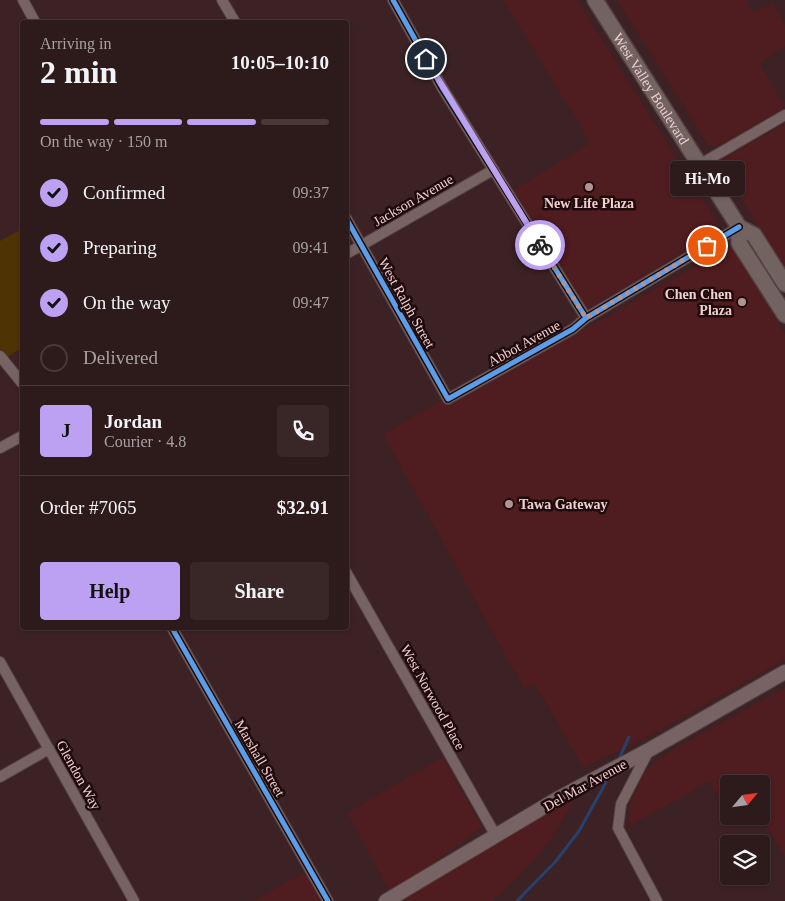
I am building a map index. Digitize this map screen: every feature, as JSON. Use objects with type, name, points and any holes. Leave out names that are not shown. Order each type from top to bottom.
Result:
[{"type":"main road","name":"West Valley Boulevard","points":[[595,0],[739,227],[754,235],[785,284]]},
{"type":"main road","name":"West Valley Boulevard","points":[[739,227],[739,243],[785,315]]},
{"type":"main road","name":"Del Mar Avenue","points":[[386,901],[580,786],[649,750],[785,672]]},
{"type":"street","points":[[23,0],[34,20]]},
{"type":"street","points":[[222,0],[234,20]]},
{"type":"street","points":[[393,0],[443,89],[586,318]]},
{"type":"street","points":[[699,165],[785,115]]},
{"type":"street","name":"Jackson Avenue","points":[[349,252],[493,170]]},
{"type":"street","name":"West Ralph Street","points":[[349,223],[448,399]]},
{"type":"street","name":"Abbot Avenue","points":[[448,399],[573,329],[586,318],[739,227]]},
{"type":"street","points":[[0,356],[20,381]]},
{"type":"street","points":[[0,448],[20,437]]},
{"type":"street","name":"West Norwood Place","points":[[349,577],[496,836]]},
{"type":"street","name":"Marshall Street","points":[[173,630],[328,901]]},
{"type":"street","name":"Glendon Way","points":[[0,662],[134,901]]},
{"type":"street","points":[[0,777],[49,749]]},
{"type":"street","points":[[649,750],[621,804],[618,828],[657,901]]},
{"type":"shaded area","points":[[503,0],[577,0],[718,224],[715,233],[587,309],[514,190],[589,144],[580,125]]},
{"type":"shaded area","points":[[617,0],[746,0],[753,13],[773,3],[785,25],[785,46],[760,63],[785,108],[717,146],[708,145]]},
{"type":"shaded area","points":[[785,124],[785,269],[721,165],[723,159]]},
{"type":"shaded area","points":[[20,230],[20,349],[7,357],[0,348],[0,241]]},
{"type":"shaded area","points":[[731,246],[785,334],[785,659],[653,734],[583,768],[535,684],[524,689],[383,434],[442,400],[451,405]]},
{"type":"shaded area","points":[[785,688],[785,857],[767,825],[770,825],[770,775],[720,775],[720,799],[710,781],[628,827],[629,807],[644,772],[667,753]]},
{"type":"shaded area","points":[[443,757],[482,827],[391,894],[347,813]]},
{"type":"shaded area","points":[[576,795],[559,827],[539,855],[493,901],[391,901]]},
{"type":"shaded area","points":[[308,870],[325,901],[254,901]]},
{"type":"waterway","points":[[618,761],[629,737]]},
{"type":"waterway","points":[[517,901],[556,861],[579,831],[609,777]]},
{"type":"cycle path","points":[[393,0],[443,89],[586,318]]},
{"type":"cycle path","points":[[349,223],[448,399],[573,329],[586,318],[739,227]]},
{"type":"cycle path","points":[[173,630],[328,901]]},
{"type":"way so far","points":[[540,245],[586,318],[707,246]]},
{"type":"place","name":"New Life Plaza","points":[[589,187]]},
{"type":"place","name":"Hi-Mo","points":[[707,246]]},
{"type":"place","name":"Chen Chen Plaza","points":[[742,302]]},
{"type":"place","name":"Tawa Gateway","points":[[509,504]]},
{"type":"route","points":[[426,59],[540,245]]}]
